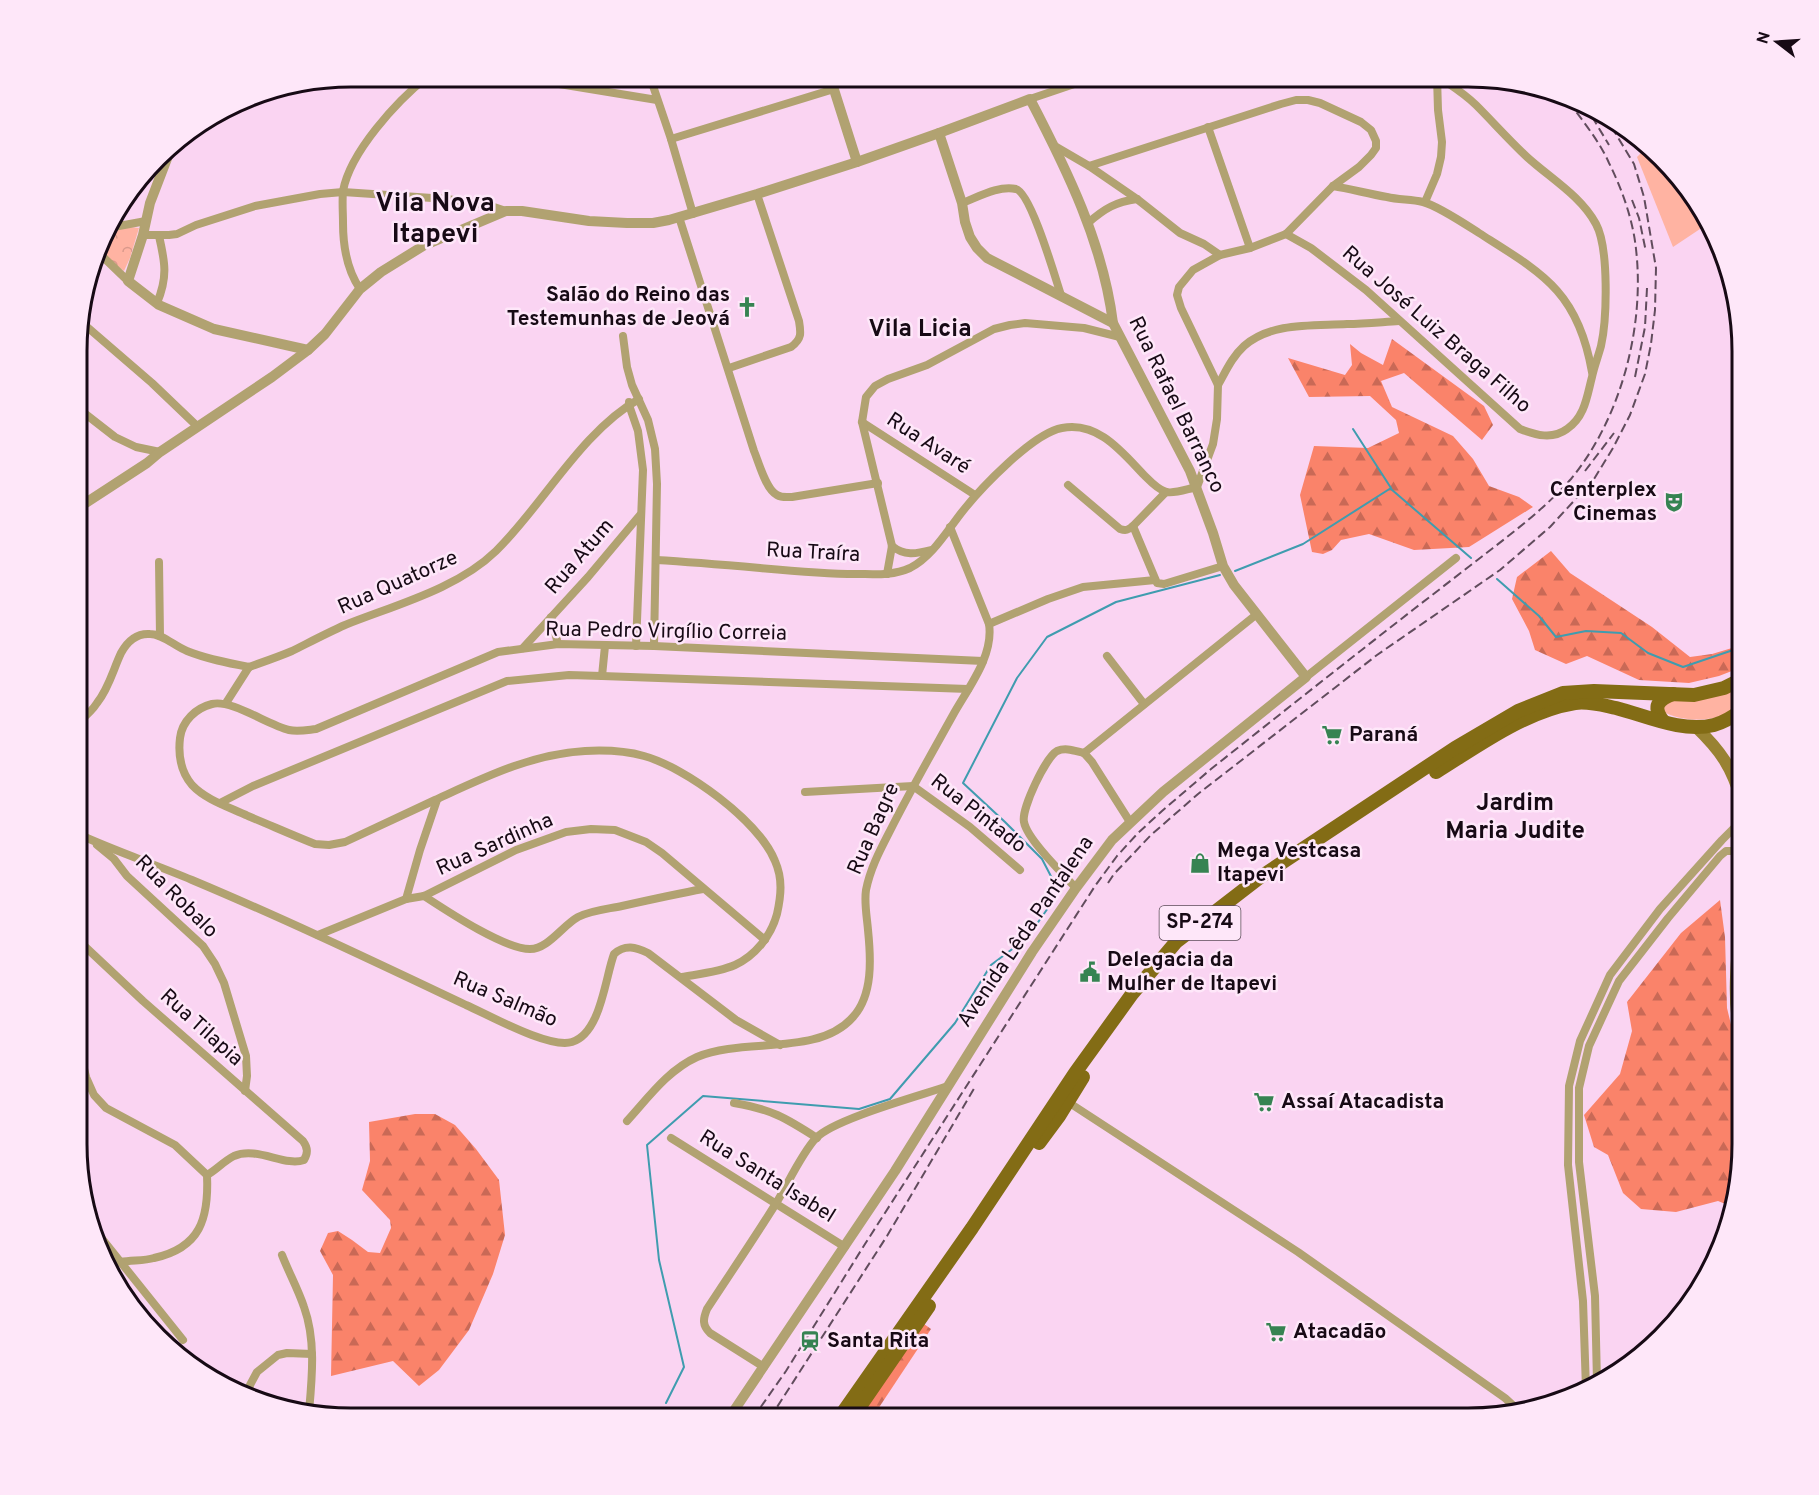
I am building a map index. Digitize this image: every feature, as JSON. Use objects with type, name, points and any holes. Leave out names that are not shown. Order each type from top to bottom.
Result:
[{"type":"main road","name":"SP-274","points":[[846,1408],[972,1228],[1075,1073],[1131,994],[1176,942],[1268,872],[1455,748],[1518,711],[1563,693],[1594,691],[1694,695],[1732,686]]},
{"type":"main road","points":[[1663,722],[1658,714],[1658,704],[1660,700],[1673,694]]},
{"type":"main road","name":"SP-274","points":[[859,1408],[1068,1102],[1082,1078],[1141,997],[1186,944],[1227,911],[1285,870],[1399,796],[1534,714],[1576,703],[1594,703],[1663,722],[1695,726],[1714,725],[1732,717]]},
{"type":"main road","points":[[1695,726],[1720,751],[1732,773]]},
{"type":"street","points":[[360,290],[352,278],[344,249],[343,192],[357,155],[415,87]]},
{"type":"street","points":[[574,87],[657,100]]},
{"type":"street","points":[[653,87],[693,214]]},
{"type":"street","points":[[143,235],[177,234],[196,225],[255,206],[343,192],[447,199],[488,205],[506,211],[522,211],[589,221],[653,223],[693,214],[857,162],[1030,99],[1055,87]]},
{"type":"street","points":[[1425,202],[1441,158],[1438,87]]},
{"type":"street","name":"Rua José Luiz Braga Filho","points":[[1286,234],[1311,248],[1366,290],[1520,429],[1545,436],[1556,435],[1575,423],[1582,412],[1601,346],[1605,281],[1597,226],[1575,197],[1529,159],[1475,104],[1452,87]]},
{"type":"street","points":[[671,139],[834,89],[857,162]]},
{"type":"street","name":"Rua Rafael Barranco","points":[[1030,99],[1088,223],[1108,286],[1113,323],[1197,487],[1223,566],[1234,585],[1306,677]]},
{"type":"street","points":[[1089,166],[1296,100],[1320,103],[1361,122],[1371,130],[1376,141],[1376,148],[1371,155],[1333,186],[1286,234],[1250,248],[1220,255],[1193,270],[1179,287],[1177,295],[1181,308],[1218,385]]},
{"type":"street","points":[[1208,127],[1250,248]]},
{"type":"street","points":[[939,133],[962,203],[965,222],[977,248],[987,258],[1113,323]]},
{"type":"street","points":[[1053,145],[1089,166],[1137,199],[1180,233],[1204,244],[1220,255]]},
{"type":"street","points":[[128,281],[143,235],[150,203],[165,163]]},
{"type":"street","points":[[1333,186],[1388,198],[1425,202],[1518,257],[1553,284],[1565,300],[1576,318],[1589,356],[1592,375]]},
{"type":"street","points":[[962,203],[1001,189],[1022,191],[1028,201],[1061,295]]},
{"type":"street","points":[[729,368],[791,347],[798,342],[801,332],[757,194]]},
{"type":"street","points":[[1088,223],[1114,204],[1137,199]]},
{"type":"street","points":[[87,502],[308,351],[325,334],[360,290],[381,272],[423,246],[506,211]]},
{"type":"street","points":[[679,217],[754,451],[773,493],[780,497],[792,497],[878,483]]},
{"type":"street","points":[[118,226],[146,221]]},
{"type":"street","points":[[157,303],[164,287],[165,264],[159,236]]},
{"type":"street","points":[[104,258],[128,281],[157,303],[183,317],[214,329],[308,351]]},
{"type":"street","points":[[1068,485],[1120,529],[1128,530],[1166,492],[1172,493],[1197,487],[1213,444],[1217,419],[1218,385],[1232,359],[1245,345],[1264,334],[1283,328],[1399,321]]},
{"type":"street","points":[[887,574],[892,546],[862,422],[866,397],[875,386],[927,365],[994,329],[1025,323],[1084,328],[1120,338]]},
{"type":"street","points":[[88,328],[152,383],[198,427]]},
{"type":"street","points":[[623,336],[632,385],[648,420],[656,449],[654,646]]},
{"type":"street","points":[[632,385],[629,405],[638,431],[643,470],[636,646]]},
{"type":"street","name":"Rua Quatorze","points":[[249,667],[447,584],[472,570],[495,551],[586,444],[629,405],[639,399]]},
{"type":"street","points":[[87,415],[115,437],[136,447],[160,452]]},
{"type":"street","name":"Rua Avaré","points":[[862,422],[975,495]]},
{"type":"street","name":"Rua Traíra","points":[[656,560],[817,574],[887,574],[911,567],[933,549],[975,495],[1042,435],[1060,428],[1076,427],[1097,433],[1115,444],[1151,482],[1166,492]]},
{"type":"street","name":"Rua Atum","points":[[522,648],[588,577],[640,515]]},
{"type":"street","points":[[1133,526],[1157,583],[1164,584],[1223,566]]},
{"type":"street","name":"Rua Bagre","points":[[627,1121],[678,1068],[697,1057],[747,1045],[780,1045],[818,1038],[835,1031],[853,1017],[863,1000],[869,981],[866,893],[875,860],[913,786],[983,662],[991,635],[989,624],[950,527]]},
{"type":"street","points":[[892,546],[899,552],[908,554],[933,549]]},
{"type":"street","name":"Avenida Lêda Pantalena","points":[[736,1408],[845,1247],[1032,952],[1112,840],[1163,792],[1456,558]]},
{"type":"street","points":[[159,562],[159,636]]},
{"type":"street","points":[[989,624],[1083,587],[1155,580]]},
{"type":"street","points":[[1084,753],[1257,614]]},
{"type":"street","points":[[551,617],[558,644]]},
{"type":"street","points":[[87,714],[97,705],[122,653],[137,635],[159,636],[189,652],[249,667],[226,703],[213,703],[187,718],[181,731],[179,746],[184,773],[203,794],[315,844],[329,845],[345,842],[496,771],[556,754],[609,751],[643,755],[668,764],[700,783],[735,812],[767,844],[776,862],[780,878],[781,897],[775,922],[765,940],[749,957],[734,966],[682,977]]},
{"type":"street","name":"Rua Pedro Virgílio Correia","points":[[226,703],[281,727],[301,731],[316,729],[498,652],[558,644],[654,646],[983,662]]},
{"type":"street","points":[[602,676],[605,646]]},
{"type":"street","points":[[1107,656],[1144,705]]},
{"type":"street","points":[[220,803],[253,786],[507,681],[569,675],[968,689]]},
{"type":"street","points":[[1076,888],[1038,845],[1023,821],[1031,796],[1051,755],[1060,750],[1069,749],[1084,753],[1130,822]]},
{"type":"street","name":"Rua Pintado","points":[[805,792],[913,786],[970,827],[1020,870]]},
{"type":"street","points":[[406,900],[436,800]]},
{"type":"street","name":"Rua Sardinha","points":[[318,935],[406,900],[424,896],[516,850],[566,832],[591,829],[615,830],[646,842],[765,940]]},
{"type":"street","points":[[1586,1381],[1583,1301],[1568,1165],[1569,1086],[1580,1041],[1610,975],[1660,909],[1732,830]]},
{"type":"street","points":[[87,838],[192,880],[318,935]]},
{"type":"street","name":"Rua Robalo","points":[[92,840],[114,860],[127,876],[203,946],[215,964],[224,983],[246,1056],[245,1091]]},
{"type":"street","points":[[1596,1375],[1595,1296],[1579,1162],[1579,1088],[1589,1046],[1619,981],[1720,856],[1726,851],[1732,851]]},
{"type":"street","points":[[424,896],[506,943],[531,949],[541,947],[568,923],[590,913],[703,889]]},
{"type":"street","name":"Rua Salmão","points":[[318,935],[509,1025],[546,1040],[563,1043],[574,1041],[584,1034],[595,1018],[614,954],[627,946],[638,948],[682,977],[736,1020],[780,1045]]},
{"type":"street","name":"Rua Tilapia","points":[[87,948],[307,1147],[304,1160],[298,1162],[248,1153],[235,1156],[207,1175]]},
{"type":"street","points":[[87,1079],[94,1095],[106,1108],[175,1145],[207,1175],[206,1211],[198,1230],[187,1245],[152,1259],[121,1262]]},
{"type":"street","points":[[764,1367],[710,1333],[704,1326],[703,1318],[817,1138],[834,1127],[855,1118],[948,1086]]},
{"type":"street","points":[[1068,1102],[1298,1252],[1512,1404]]},
{"type":"street","points":[[734,1103],[773,1112],[817,1138]]},
{"type":"street","name":"Rua Santa Isabel","points":[[670,1138],[845,1247]]},
{"type":"street","points":[[107,1245],[183,1340]]},
{"type":"street","points":[[282,1255],[305,1308],[311,1337],[309,1405]]},
{"type":"street","points":[[250,1388],[257,1371],[278,1355],[312,1354]]},
{"type":"green space","points":[[1641,153],[1655,164],[1702,228],[1673,247],[1637,157]]},
{"type":"green space","points":[[139,228],[124,271],[105,256],[117,229]]},
{"type":"green space","points":[[1392,339],[1484,406],[1493,425],[1482,440],[1404,373],[1381,381],[1392,407],[1453,436],[1473,459],[1489,486],[1519,497],[1533,507],[1469,547],[1414,550],[1369,534],[1341,540],[1332,550],[1323,554],[1312,552],[1300,495],[1314,446],[1368,448],[1399,433],[1396,420],[1370,396],[1309,397],[1288,358],[1345,375],[1352,365],[1350,344],[1383,365]]},
{"type":"green space","points":[[1551,551],[1570,573],[1652,627],[1690,657],[1732,648],[1732,671],[1689,683],[1639,680],[1587,656],[1566,664],[1535,650],[1529,631],[1512,599],[1517,577]]},
{"type":"green space","points":[[1731,690],[1732,711],[1717,717],[1684,719],[1662,711],[1665,699]]},
{"type":"green space","points":[[1720,900],[1725,937],[1727,1008],[1732,1029],[1732,1144],[1730,1178],[1725,1204],[1718,1201],[1676,1212],[1641,1209],[1623,1193],[1608,1155],[1594,1147],[1584,1115],[1620,1074],[1632,1031],[1627,1002],[1681,933]]},
{"type":"green space","points":[[415,1114],[435,1114],[455,1125],[499,1180],[505,1235],[493,1274],[469,1330],[439,1370],[419,1386],[393,1361],[331,1376],[333,1275],[320,1251],[328,1233],[338,1231],[368,1252],[380,1253],[391,1228],[390,1220],[362,1190],[370,1161],[369,1122]]},
{"type":"green space","points":[[924,1324],[931,1329],[879,1408],[864,1408]]},
{"type":"waterway","points":[[1235,571],[1303,544],[1391,488],[1353,429]]},
{"type":"waterway","points":[[1391,489],[1471,558]]},
{"type":"waterway","points":[[666,1403],[684,1367],[659,1260],[647,1145],[703,1096],[859,1109],[890,1099],[955,1023],[991,965],[1027,938],[1048,908],[1055,884],[1042,859],[963,783],[1017,678],[1047,637],[1116,602],[1220,575]]},
{"type":"waterway","points":[[1497,579],[1539,616],[1556,637],[1586,631],[1621,633],[1648,653],[1683,667],[1732,650]]},
{"type":"railway","points":[[760,1408],[786,1371],[1095,886],[1117,856],[1138,833],[1211,769],[1534,515],[1571,479],[1589,455],[1604,428],[1626,370],[1633,340],[1638,279],[1635,238],[1622,194],[1605,154],[1574,109]]},
{"type":"railway","points":[[1593,118],[1609,145]]},
{"type":"railway","points":[[1108,883],[1151,835],[1198,794],[1377,655],[1500,570],[1550,527],[1594,479],[1630,415],[1645,374],[1655,310],[1656,268],[1644,197],[1634,164],[1614,132]]},
{"type":"railway","points":[[1632,200],[1639,218],[1646,252]]},
{"type":"railway","points":[[1635,377],[1645,327],[1647,288]]},
{"type":"railway","points":[[1585,471],[1614,433]]},
{"type":"railway","points":[[776,1408],[887,1236],[975,1087]]},
{"type":"place","name":"Salão do Reino das Testemunhas de Jeová","points":[[747,307]]},
{"type":"place","name":"Centerplex Cinemas","points":[[1674,502]]},
{"type":"place","name":"Paraná","points":[[1332,735]]},
{"type":"place","name":"Mega Vestcasa Itapevi","points":[[1200,863]]},
{"type":"place","name":"Delegacia da Mulher de Itapevi","points":[[1090,972]]},
{"type":"place","name":"Assaí Atacadista","points":[[1264,1102]]},
{"type":"place","name":"Atacadão","points":[[1276,1332]]},
{"type":"place","name":"Santa Rita","points":[[810,1341]]},
{"type":"district","name":"Vila Nova Itapevi","points":[[435,220]]},
{"type":"district","name":"Vila Licia","points":[[920,330]]},
{"type":"district","name":"Jardim Maria Judite","points":[[1515,818]]}]
